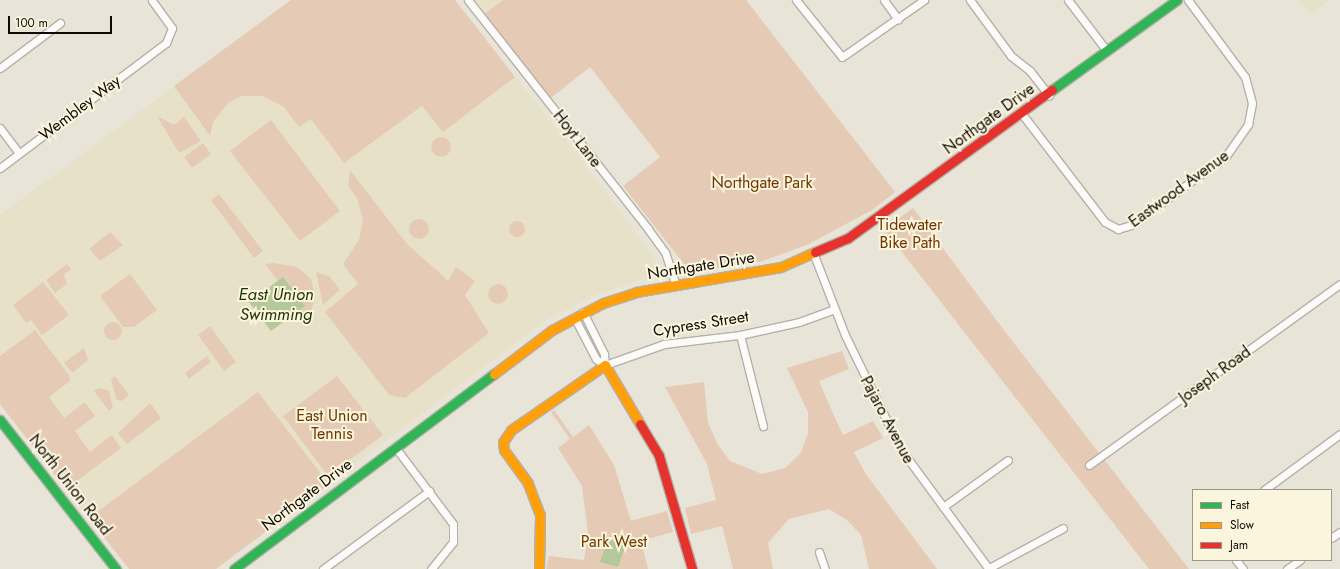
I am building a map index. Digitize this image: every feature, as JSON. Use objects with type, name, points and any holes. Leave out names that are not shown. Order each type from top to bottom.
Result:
[{"type":"street","name":"Wembley Way","points":[[0,168],[160,48],[171,38],[172,28],[152,0]]},
{"type":"street","name":"Hoyt Lane","points":[[468,0],[648,229],[668,257],[675,283]]},
{"type":"street","points":[[796,0],[842,57],[924,0]]},
{"type":"street","points":[[884,0],[898,19]]},
{"type":"street","points":[[970,0],[1011,56],[1030,71],[1048,95]]},
{"type":"street","points":[[1068,0],[1107,51]]},
{"type":"street","name":"Northgate Drive","points":[[234,569],[395,446],[574,317],[583,312],[636,292],[675,283],[749,274],[814,255],[877,220],[1178,0]]},
{"type":"street","name":"Eastwood Avenue","points":[[1022,114],[1105,222],[1118,229],[1131,225],[1226,156],[1248,124],[1252,103],[1245,77],[1188,0]]},
{"type":"street","points":[[0,68],[60,23]]},
{"type":"street","points":[[0,128],[19,153]]},
{"type":"street","name":"Pajaro Avenue","points":[[814,255],[834,309],[886,423],[912,468],[989,569]]},
{"type":"street","name":"Joseph Road","points":[[1089,465],[1340,284]]},
{"type":"street","name":"Cypress Street","points":[[539,569],[540,516],[528,484],[503,446],[508,433],[605,366],[664,344],[740,335],[799,322],[834,309]]},
{"type":"street","points":[[583,312],[604,354],[605,366]]},
{"type":"street","points":[[574,317],[596,359],[605,366],[659,456],[692,569]]},
{"type":"street","points":[[740,335],[763,426]]},
{"type":"street","name":"North Union Road","points":[[0,420],[116,569]]},
{"type":"street","points":[[1265,489],[1340,434]]},
{"type":"street","points":[[395,446],[429,491],[454,531],[453,542],[431,569]]},
{"type":"street","points":[[943,507],[1008,460]]},
{"type":"street","points":[[323,569],[429,491]]},
{"type":"street","points":[[989,569],[1063,528]]},
{"type":"street","points":[[819,552],[825,569]]},
{"type":"street","points":[[1237,561],[1244,569]]},
{"type":"street","points":[[1287,569],[1299,561]]},
{"type":"shaded area","points":[[291,0],[455,0],[611,198],[656,261],[655,268],[646,278],[598,294],[546,320],[216,569],[129,569],[0,404],[0,215]]},
{"type":"shaded area","points":[[474,0],[503,0],[484,14]]},
{"type":"shaded area","points":[[1300,0],[1329,0],[1310,14]]},
{"type":"green space","points":[[291,0],[455,0],[515,77],[443,132],[422,106],[344,163],[311,119],[299,127],[284,107],[263,96],[241,96],[228,103],[213,122],[210,136],[174,86]]},
{"type":"green space","name":"Northgate Park","points":[[503,0],[746,0],[895,192],[872,210],[809,244],[763,261],[704,270],[688,269],[623,186],[660,157],[590,67],[551,98],[484,14]]},
{"type":"green space","points":[[157,116],[174,125],[184,117],[201,141],[179,153]]},
{"type":"green space","points":[[271,120],[340,211],[300,241],[230,151]]},
{"type":"green space","points":[[441,137],[448,140],[451,147],[448,154],[441,157],[434,154],[431,147],[434,140]]},
{"type":"green space","points":[[203,143],[211,154],[192,168],[184,157]]},
{"type":"green space","points":[[350,170],[407,244],[448,281],[456,267],[475,281],[465,295],[489,333],[405,398],[389,395],[325,312],[358,284],[343,264],[359,240],[363,220],[357,198],[348,186]]},
{"type":"green space","points":[[219,194],[263,251],[254,258],[211,200]]},
{"type":"green space","name":"Tidewater Bike Path","points":[[913,208],[1000,325],[1189,569],[1149,569],[884,229]]},
{"type":"green space","points":[[415,219],[423,219],[429,225],[429,233],[423,239],[415,239],[409,233],[409,225]]},
{"type":"green space","points":[[517,221],[524,226],[525,229],[520,236],[517,237],[510,232],[509,229],[514,222]]},
{"type":"green space","points":[[110,232],[123,245],[100,261],[89,249]]},
{"type":"green space","points":[[274,263],[297,267],[311,279],[315,297],[309,320],[298,311],[304,306],[283,277],[278,281],[265,264]]},
{"type":"green space","points":[[67,264],[71,269],[64,274],[67,284],[55,293],[46,280]]},
{"type":"green space","points":[[316,272],[329,276],[340,290],[323,305]]},
{"type":"green space","points":[[130,274],[157,310],[134,327],[123,327],[100,296]]},
{"type":"green space","points":[[43,282],[69,315],[42,335],[31,320],[26,323],[13,305]]},
{"type":"green space","points":[[498,284],[505,287],[508,294],[505,301],[498,304],[491,301],[488,294],[491,287]]},
{"type":"green space","points":[[113,322],[119,325],[122,331],[119,337],[113,340],[107,337],[104,331],[107,325]]},
{"type":"green space","points":[[210,326],[236,362],[224,371],[198,335]]},
{"type":"green space","points":[[35,330],[69,375],[70,381],[49,397],[64,418],[85,402],[95,416],[75,431],[90,452],[112,435],[121,448],[66,489],[0,404],[0,356]]},
{"type":"green space","points":[[84,348],[88,360],[72,373],[64,363]]},
{"type":"green space","points":[[842,351],[849,369],[819,381],[835,418],[843,435],[873,421],[883,438],[854,452],[865,473],[937,569],[869,569],[861,535],[847,520],[829,509],[789,519],[768,543],[773,569],[733,569],[722,526],[691,534],[685,508],[716,500],[707,464],[665,387],[704,382],[708,423],[718,445],[730,461],[762,474],[785,468],[800,454],[808,434],[808,412],[787,368]]},
{"type":"green space","points":[[207,356],[211,362],[189,379],[185,373]]},
{"type":"green space","points":[[115,376],[129,395],[122,401],[116,399],[111,379]]},
{"type":"green space","name":"East Union Tennis","points":[[337,376],[383,435],[328,476],[283,416]]},
{"type":"green space","points":[[99,388],[109,391],[113,408],[109,411],[94,391]]},
{"type":"green space","points":[[258,392],[329,484],[216,569],[129,569],[89,518]]},
{"type":"green space","points":[[150,403],[161,418],[127,444],[118,433]]},
{"type":"green space","name":"Park West","points":[[554,410],[573,437],[589,425],[614,465],[631,521],[667,511],[673,532],[641,541],[648,569],[546,569],[549,556],[584,560],[588,533],[582,486],[558,448],[570,439],[551,412]]},
{"type":"water","name":"East Union Swimming","points":[[283,277],[305,306],[271,331],[249,302]]},
{"type":"water","points":[[608,539],[626,545],[618,567],[600,562]]},
{"type":"traffic: fast","points":[[1052,90],[1177,0]]},
{"type":"traffic: fast","points":[[234,569],[494,374]]},
{"type":"traffic: fast","points":[[0,420],[116,569]]},
{"type":"traffic: slow","points":[[494,374],[552,330],[603,303],[636,292],[781,267],[815,252]]},
{"type":"traffic: slow","points":[[539,569],[540,515],[528,483],[504,450],[503,442],[511,430],[605,365],[640,424]]},
{"type":"traffic: jam","points":[[815,252],[848,238],[1052,90]]},
{"type":"traffic: jam","points":[[640,424],[659,456],[692,569]]}]
